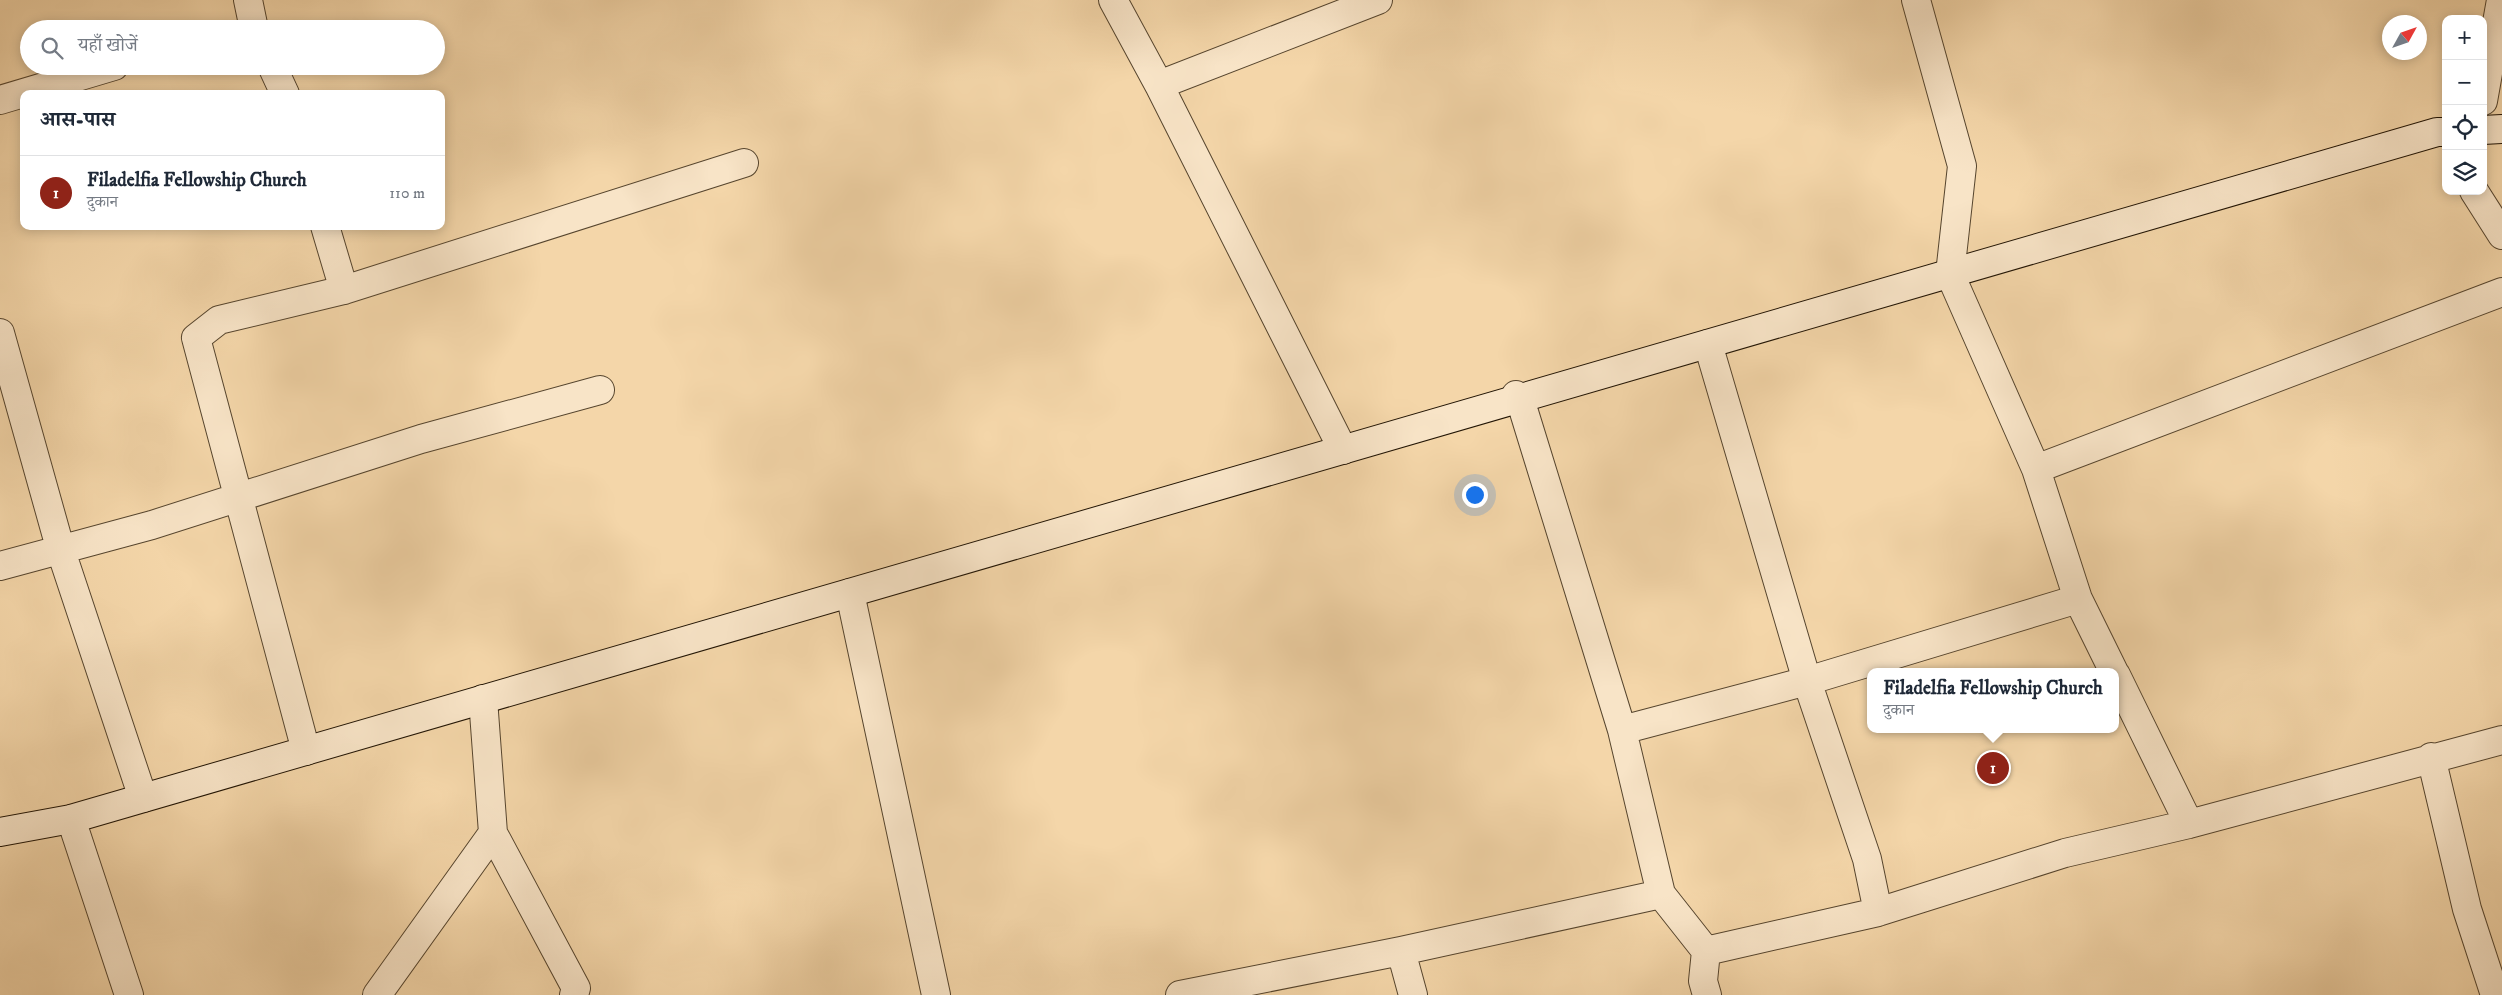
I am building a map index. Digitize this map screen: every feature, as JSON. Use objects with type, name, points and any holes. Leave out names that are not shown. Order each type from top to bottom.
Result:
[{"type":"street","points":[[1113,0],[1159,85],[1343,450]]},
{"type":"street","points":[[1159,85],[1378,0]]},
{"type":"street","points":[[1916,0],[1962,166],[1950,274],[2036,469],[2078,599],[2112,668]]},
{"type":"street","points":[[2487,79],[2501,0]]},
{"type":"street","points":[[34,90],[84,75]]},
{"type":"street","points":[[276,75],[282,90]]},
{"type":"street","points":[[0,100],[20,94]]},
{"type":"street","points":[[2487,130],[2502,129]]},
{"type":"street","points":[[0,832],[71,819],[1343,450],[1518,397],[1950,274],[2442,137]]},
{"type":"street","points":[[306,751],[196,338],[219,320],[344,290],[744,163]]},
{"type":"street","points":[[2477,195],[2502,235]]},
{"type":"street","points":[[326,230],[344,290]]},
{"type":"street","points":[[2036,469],[2502,292]]},
{"type":"street","points":[[0,333],[61,550],[143,798]]},
{"type":"street","points":[[1708,344],[1807,681],[1867,859],[1878,912]]},
{"type":"street","points":[[0,566],[239,499],[422,439],[600,390]]},
{"type":"street","points":[[1518,397],[1622,730],[1661,894],[1706,951],[1703,981],[1707,995]]},
{"type":"street","points":[[850,593],[936,995]]},
{"type":"street","points":[[1622,730],[1807,681],[2078,599]]},
{"type":"street","points":[[2119,681],[2189,824]]},
{"type":"street","points":[[483,700],[493,833],[576,988],[574,995]]},
{"type":"street","points":[[1706,951],[1878,912],[2065,853],[2189,824],[2431,757],[2502,740]]},
{"type":"street","points":[[2431,757],[2468,909],[2495,995]]},
{"type":"street","points":[[71,819],[128,995]]},
{"type":"street","points":[[377,995],[493,833]]},
{"type":"street","points":[[1180,995],[1401,951],[1661,894]]},
{"type":"street","points":[[1401,951],[1413,995]]},
{"type":"place","name":"Filadelfia Fellowship Church","points":[[1993,768]]}]
